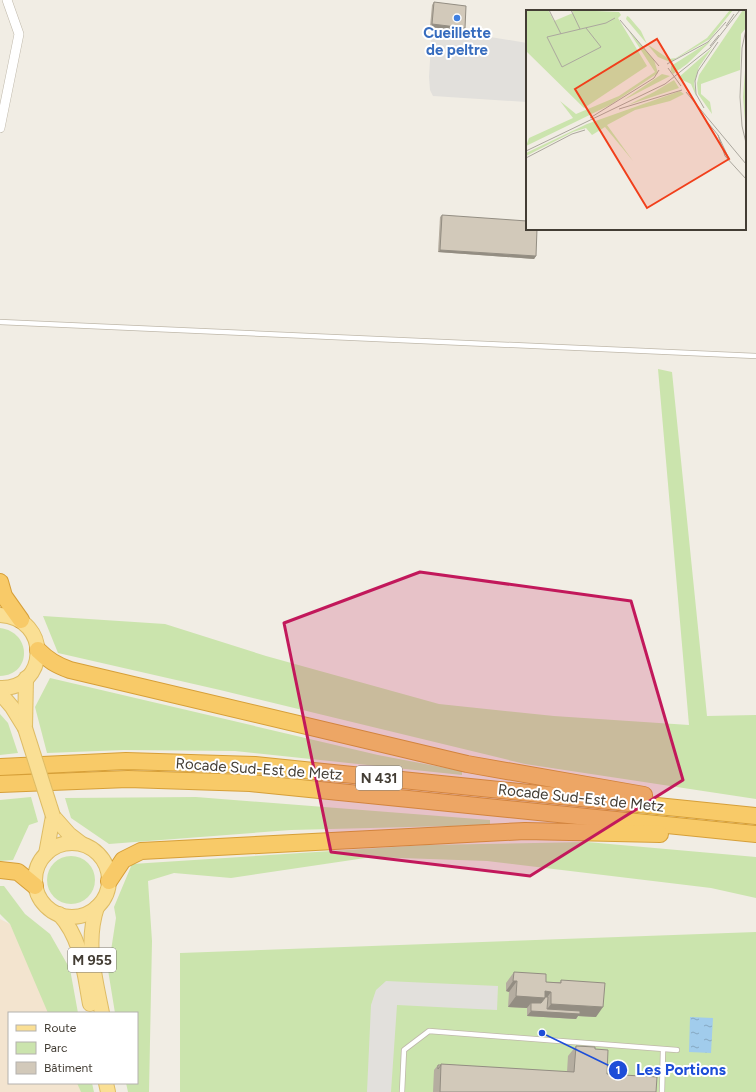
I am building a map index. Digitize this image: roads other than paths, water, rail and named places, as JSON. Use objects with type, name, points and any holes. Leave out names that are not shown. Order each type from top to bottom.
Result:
[{"type":"highway","points":[[0,582],[4,596],[21,620]]},
{"type":"highway","points":[[38,650],[46,659],[56,666],[70,670],[467,764],[756,815]]},
{"type":"highway","name":"Rocade Sud-Est de Metz","points":[[0,767],[126,761],[255,765],[756,815]]},
{"type":"highway","name":"Rocade Sud-Est de Metz","points":[[0,784],[128,779],[250,783],[756,834]]},
{"type":"highway","points":[[109,880],[123,860],[131,855],[141,851],[176,848],[525,831],[756,834]]},
{"type":"highway","points":[[0,870],[18,872],[36,886]]},
{"type":"main road","points":[[0,615],[10,616],[21,620],[33,633],[38,650],[37,662],[26,678],[11,687],[0,688]]},
{"type":"main road","points":[[25,728],[26,678]]},
{"type":"main road","points":[[0,693],[12,707],[25,728],[53,816],[69,834],[102,858],[107,868],[109,880],[103,900],[97,907],[88,913],[79,916],[58,914],[43,903],[36,886],[35,875],[39,863],[46,854],[56,846],[69,843],[82,844]]},
{"type":"main road","points":[[46,854],[53,816]]},
{"type":"main road","name":"M 955","points":[[97,907],[91,930],[91,942],[102,1012]]},
{"type":"main road","name":"M 955","points":[[58,914],[68,924],[77,943],[92,1012]]},
{"type":"street","points":[[0,128],[19,34],[7,0]]},
{"type":"lane","points":[[0,322],[756,356]]},
{"type":"lane","points":[[402,1092],[404,1050],[430,1031],[677,1050]]},
{"type":"lane","points":[[662,1092],[663,1050]]},
{"type":"water","points":[[690,1017],[713,1018],[711,1053],[689,1052]]},
{"type":"place","name":"Cueillette de peltre","points":[[457,18]]},
{"type":"place","name":"Les Portions","points":[[542,1033]]}]
